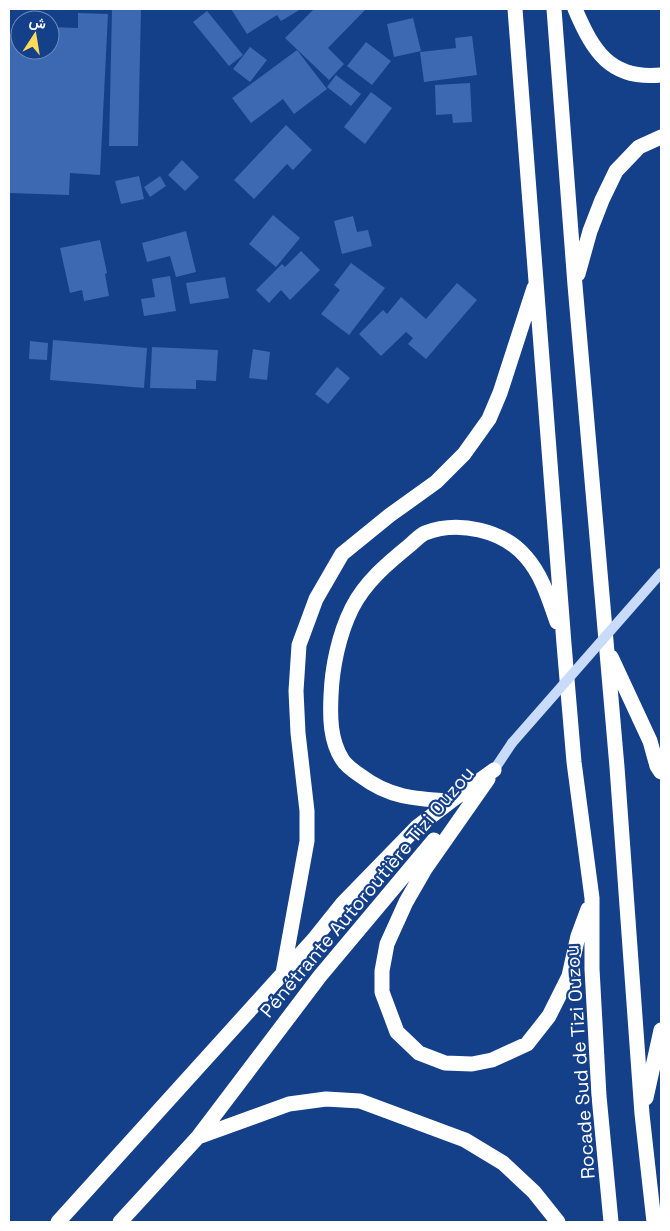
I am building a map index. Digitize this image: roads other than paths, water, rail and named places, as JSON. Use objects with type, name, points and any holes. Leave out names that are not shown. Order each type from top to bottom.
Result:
[{"type":"highway","points":[[515,9],[564,644]]},
{"type":"highway","points":[[554,9],[575,285],[632,962],[642,1114],[654,1222]]},
{"type":"highway","points":[[575,9],[597,53],[619,70],[644,77],[661,75]]},
{"type":"highway","points":[[575,285],[590,231],[616,171],[639,147],[661,137]]},
{"type":"highway","points":[[283,973],[307,841],[308,811],[298,733],[296,691],[299,645],[316,599],[342,554],[390,515],[436,482],[464,454],[489,419],[500,393],[536,282]]},
{"type":"highway","points":[[451,800],[417,800],[384,790],[354,771],[342,759],[330,718],[331,685],[339,645],[345,627],[352,609],[366,585],[386,564],[424,533],[454,528],[481,529],[502,538],[526,556],[540,576],[564,644]]},
{"type":"highway","name":"Rocade Sud de Tizi Ouzou","points":[[564,644],[574,762],[592,898],[592,969],[598,1096],[611,1222]]},
{"type":"highway","points":[[606,648],[650,741],[657,766],[661,772]]},
{"type":"highway","points":[[494,770],[425,869],[406,902],[387,944],[382,971],[382,992],[396,1032],[419,1053],[445,1063],[472,1064],[492,1060],[527,1044],[549,1016],[569,976],[578,936],[592,898]]},
{"type":"highway","name":"Pénétrante Autoroutière Tizi Ouzou","points":[[58,1222],[283,973],[343,903],[418,827],[451,800],[494,770]]},
{"type":"highway","name":"Pénétrante Autoroutière Tizi Ouzou","points":[[120,1222],[198,1137],[320,976],[494,770]]},
{"type":"highway","points":[[642,1114],[661,1030]]},
{"type":"highway","points":[[198,1137],[289,1104],[326,1099],[360,1101],[465,1140],[502,1163],[534,1192],[558,1222]]},
{"type":"main road","points":[[494,770],[512,743],[661,574]]}]
